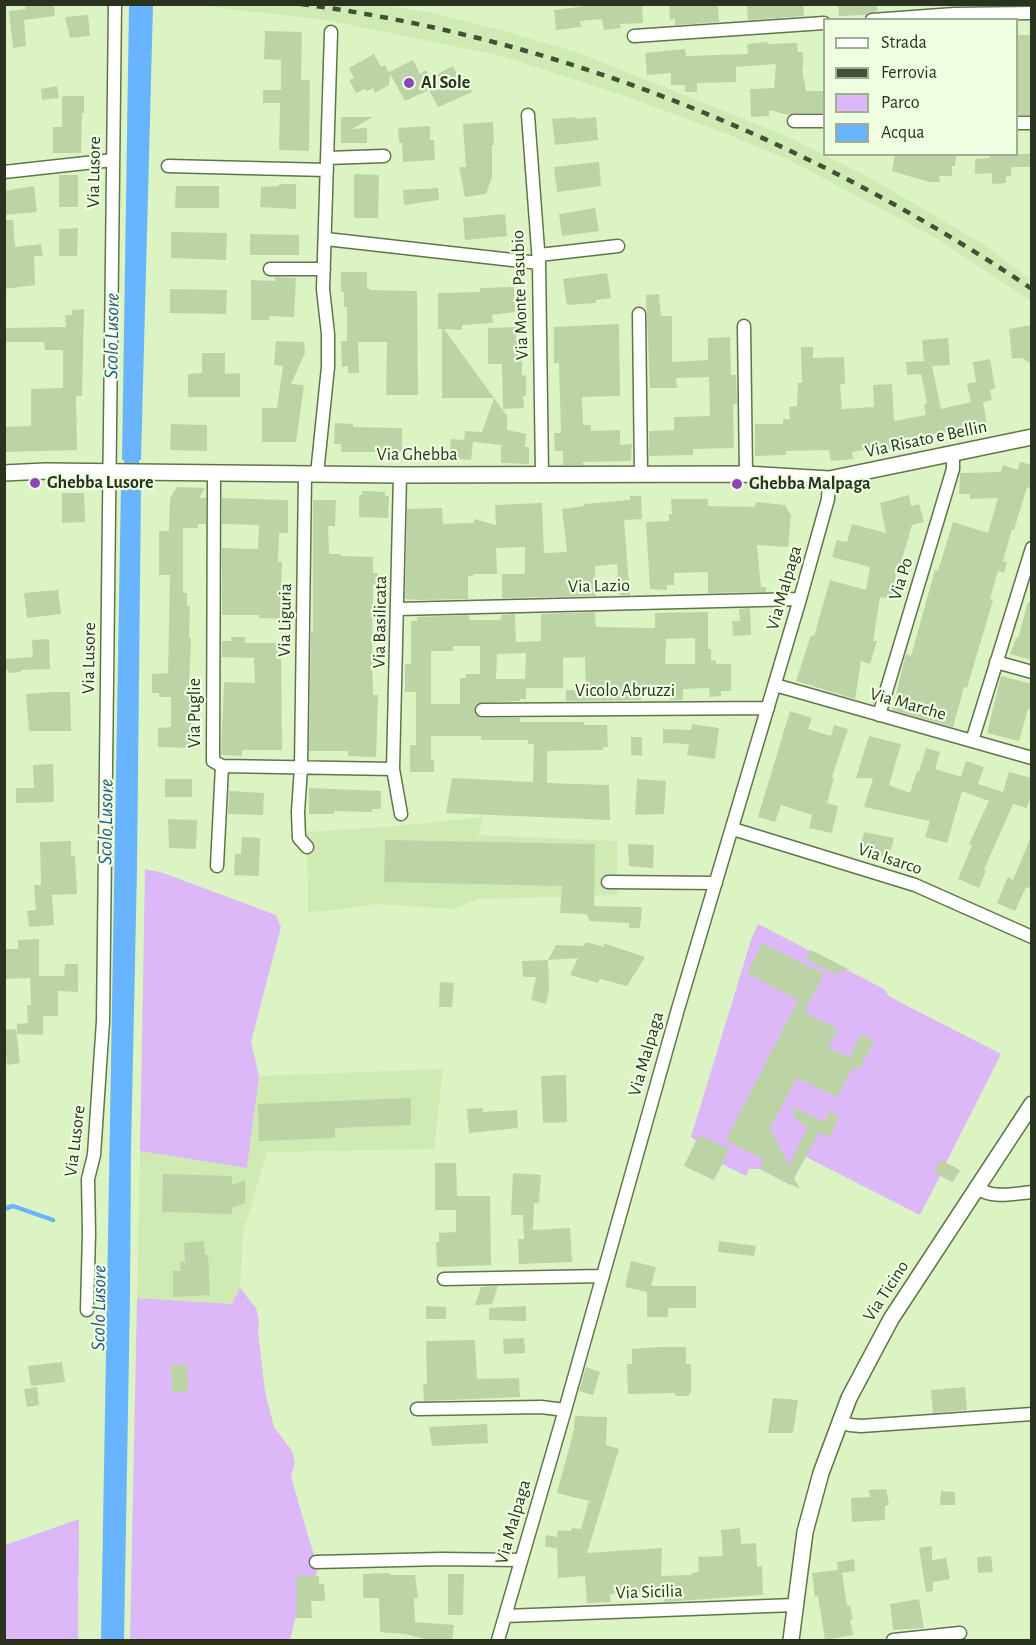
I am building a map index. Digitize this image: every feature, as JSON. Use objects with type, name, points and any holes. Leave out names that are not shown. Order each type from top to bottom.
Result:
[{"type":"street","name":"Via Lusore","points":[[87,1310],[88,1179],[94,1155],[103,1021],[115,4]]},
{"type":"street","points":[[900,18],[954,14],[1032,13]]},
{"type":"street","points":[[634,36],[823,23]]},
{"type":"street","name":"Via Liguria","points":[[307,847],[299,838],[298,812],[311,474],[328,367],[328,334],[323,289],[331,32]]},
{"type":"street","name":"Via Monte Pasubio","points":[[528,115],[539,259],[542,474]]},
{"type":"street","points":[[794,121],[823,122]]},
{"type":"street","points":[[168,166],[327,164],[384,156]]},
{"type":"street","points":[[4,172],[112,160]]},
{"type":"street","points":[[326,239],[539,259],[618,246]]},
{"type":"street","points":[[270,269],[324,269]]},
{"type":"street","points":[[639,315],[641,473]]},
{"type":"street","points":[[744,326],[746,474]]},
{"type":"street","name":"Via Risato e Bellin","points":[[829,479],[1032,437]]},
{"type":"street","name":"Via Po","points":[[879,715],[953,469],[954,453]]},
{"type":"street","name":"Via Ghebba","points":[[4,473],[45,471],[400,475],[641,473],[746,474],[829,479]]},
{"type":"street","name":"Via Puglie","points":[[214,474],[213,761],[222,766],[393,769]]},
{"type":"street","name":"Via Basilicata","points":[[393,769],[400,475]]},
{"type":"street","name":"Via Malpaga","points":[[498,1641],[639,1142],[800,599],[828,499],[829,479]]},
{"type":"street","points":[[972,741],[996,662],[1027,580],[1032,548]]},
{"type":"street","name":"Via Lazio","points":[[398,609],[800,599]]},
{"type":"street","points":[[996,662],[1032,672]]},
{"type":"street","name":"Via Marche","points":[[775,685],[1032,758]]},
{"type":"street","name":"Vicolo Abruzzi","points":[[482,710],[768,708]]},
{"type":"street","points":[[217,866],[222,766]]},
{"type":"street","points":[[393,769],[401,814]]},
{"type":"street","name":"Via Isarco","points":[[733,829],[915,885],[1032,937]]},
{"type":"street","points":[[608,882],[716,883]]},
{"type":"street","name":"Via Ticino","points":[[791,1641],[805,1532],[821,1473],[839,1420],[876,1343],[1032,1104]]},
{"type":"street","points":[[977,1188],[995,1195],[1032,1192]]},
{"type":"street","points":[[444,1279],[603,1276]]},
{"type":"street","points":[[417,1409],[541,1407],[565,1410]]},
{"type":"street","points":[[839,1420],[850,1425],[861,1426],[1032,1413]]},
{"type":"street","points":[[316,1562],[521,1560]]},
{"type":"street","name":"Via Sicilia","points":[[505,1616],[795,1605]]},
{"type":"street","points":[[893,1641],[960,1633]]},
{"type":"shaded area","points":[[195,5],[385,5],[437,14],[579,53],[788,137],[872,179],[983,244],[1031,280],[1031,301],[938,239],[787,159],[712,128],[625,96],[502,56],[327,20]]},
{"type":"shaded area","points":[[484,817],[478,835],[617,841],[617,895],[478,899],[454,909],[376,904],[308,912],[307,832]]},
{"type":"shaded area","points":[[443,1069],[434,1149],[267,1152],[243,1233],[240,1288],[232,1304],[137,1298],[140,1151],[247,1168],[259,1076]]},
{"type":"green space","points":[[145,869],[163,873],[276,915],[281,927],[251,1042],[259,1076],[247,1168],[140,1151]]},
{"type":"green space","points":[[758,924],[884,989],[890,997],[1001,1054],[946,1163],[960,1170],[953,1182],[940,1176],[920,1215],[806,1157],[790,1185],[760,1169],[749,1169],[746,1176],[722,1164],[714,1180],[684,1166],[696,1141],[691,1137],[751,940]]},
{"type":"green space","points":[[240,1288],[256,1308],[265,1392],[274,1427],[292,1451],[295,1462],[291,1477],[317,1573],[295,1619],[290,1640],[130,1640],[137,1298],[232,1304]]},
{"type":"green space","points":[[79,1519],[78,1640],[5,1640],[5,1545]]},
{"type":"water","points":[[129,5],[153,5],[141,460],[122,460]]},
{"type":"water","points":[[121,485],[141,485],[130,1296],[124,1640],[101,1640]]},
{"type":"building","points":[[601,4],[642,4],[643,23],[620,24],[621,28],[604,30],[602,19],[580,21],[581,27],[556,30],[554,10]]},
{"type":"building","points":[[669,4],[718,4],[719,22],[675,25],[675,19],[670,20]]},
{"type":"building","points":[[747,4],[803,4],[804,16],[748,20]]},
{"type":"building","points":[[838,4],[877,4],[877,11],[866,15],[839,16]]},
{"type":"building","points":[[25,5],[54,6],[55,16],[24,20],[26,46],[13,48],[9,11],[26,9]]},
{"type":"building","points":[[88,15],[90,36],[70,38],[65,17]]},
{"type":"building","points":[[265,31],[302,32],[301,80],[310,80],[309,151],[279,150],[280,103],[263,103],[263,90],[281,90],[281,60],[264,59]]},
{"type":"building","points":[[1018,35],[1032,35],[1032,115],[1018,115]]},
{"type":"building","points":[[797,43],[798,52],[803,52],[802,69],[806,91],[823,91],[823,113],[789,115],[769,110],[769,116],[751,117],[750,89],[774,88],[776,64],[736,67],[736,82],[697,83],[697,92],[685,92],[685,85],[671,85],[671,73],[647,75],[645,53],[685,49],[686,56],[748,54],[747,44]]},
{"type":"building","points":[[374,54],[381,67],[385,65],[390,74],[389,85],[375,93],[373,88],[356,93],[349,80],[354,78],[349,68]]},
{"type":"building","name":"Al Sole","points":[[413,60],[420,74],[426,70],[430,78],[453,66],[459,78],[464,76],[472,92],[438,107],[429,90],[405,101],[389,72]]},
{"type":"building","points":[[57,86],[59,98],[42,100],[41,89]]},
{"type":"building","points":[[62,96],[84,96],[81,153],[53,153],[53,127],[62,127]]},
{"type":"building","points":[[341,117],[373,117],[352,129],[367,128],[367,143],[341,143]]},
{"type":"building","points":[[576,117],[576,119],[596,117],[598,140],[555,145],[552,119]]},
{"type":"building","points":[[493,122],[492,177],[486,194],[465,197],[459,167],[466,167],[463,124]]},
{"type":"building","points":[[430,126],[430,140],[434,140],[435,160],[403,162],[398,128]]},
{"type":"building","points":[[1032,154],[1032,167],[1011,167],[1011,176],[1006,176],[1006,183],[992,184],[992,173],[975,174],[975,159],[990,158],[990,156]]},
{"type":"building","points":[[895,156],[956,156],[955,166],[952,166],[952,176],[939,176],[940,182],[929,182],[892,171]]},
{"type":"building","points":[[599,162],[601,186],[557,192],[554,167]]},
{"type":"building","points":[[354,174],[379,175],[378,218],[354,218]]},
{"type":"building","points":[[59,175],[78,175],[78,207],[59,207]]},
{"type":"building","points":[[279,184],[296,184],[296,209],[260,207],[261,187],[279,186]]},
{"type":"building","points":[[34,186],[37,212],[4,215],[4,191]]},
{"type":"building","points":[[176,186],[219,186],[219,208],[175,208]]},
{"type":"building","points":[[438,188],[439,200],[404,205],[403,190]]},
{"type":"building","points":[[595,208],[599,231],[562,236],[559,214]]},
{"type":"building","points":[[505,214],[507,236],[465,240],[463,218]]},
{"type":"building","points":[[4,220],[13,220],[15,247],[41,244],[43,256],[34,256],[35,285],[4,289]]},
{"type":"building","points":[[78,228],[77,256],[59,256],[59,229]]},
{"type":"building","points":[[171,232],[227,233],[226,260],[171,258]]},
{"type":"building","points":[[250,234],[299,235],[299,255],[250,255]]},
{"type":"building","points":[[341,272],[367,272],[369,290],[417,291],[418,395],[386,395],[387,342],[358,342],[359,373],[348,373],[348,366],[342,367],[341,341],[347,341],[347,307],[344,307],[344,292],[341,292]]},
{"type":"building","points":[[607,273],[611,298],[596,300],[596,303],[567,305],[563,279]]},
{"type":"building","points":[[275,277],[296,278],[294,317],[269,316],[269,320],[251,320],[251,280],[275,281]]},
{"type":"building","points":[[514,287],[515,312],[492,315],[493,323],[462,325],[462,330],[444,329],[494,398],[442,398],[442,329],[438,329],[438,293],[480,292],[480,288]]},
{"type":"building","points":[[170,289],[227,290],[226,314],[170,313]]},
{"type":"building","points":[[659,294],[661,316],[672,316],[672,362],[708,360],[708,338],[730,337],[731,375],[736,375],[737,404],[733,404],[734,448],[693,449],[693,455],[649,456],[649,431],[674,430],[674,417],[710,416],[709,377],[676,378],[677,388],[650,388],[646,295]]},
{"type":"building","points":[[84,309],[82,396],[76,396],[77,450],[4,452],[4,427],[31,426],[31,389],[63,388],[63,350],[45,350],[44,342],[4,342],[4,328],[66,327],[65,315],[72,315],[72,310]]},
{"type":"building","points":[[619,324],[620,396],[582,397],[583,425],[591,425],[591,431],[620,430],[620,445],[632,444],[631,461],[583,462],[583,465],[563,465],[563,451],[555,451],[554,433],[561,433],[559,363],[554,363],[554,327]]},
{"type":"building","points":[[1032,325],[1032,364],[1022,358],[1012,359],[1009,329]]},
{"type":"building","points":[[516,327],[516,341],[522,341],[522,376],[526,375],[526,396],[523,396],[524,408],[503,409],[502,364],[488,364],[488,328]]},
{"type":"building","points":[[948,338],[950,365],[932,366],[941,409],[971,402],[967,384],[976,382],[973,362],[990,359],[995,388],[990,390],[992,400],[983,402],[988,430],[974,434],[972,426],[903,441],[904,449],[877,450],[876,448],[852,452],[853,459],[831,461],[829,450],[786,451],[786,455],[755,456],[755,424],[783,424],[783,419],[790,419],[789,407],[797,406],[798,383],[802,383],[801,347],[813,347],[813,358],[844,357],[845,384],[840,384],[842,409],[874,407],[873,385],[892,384],[894,421],[926,415],[924,404],[927,403],[921,374],[907,375],[906,362],[924,361],[922,340]]},
{"type":"building","points":[[276,341],[304,342],[305,353],[291,384],[304,385],[296,442],[262,442],[262,408],[277,408],[283,366],[274,365]]},
{"type":"building","points":[[202,353],[225,353],[225,374],[240,373],[240,397],[188,397],[188,374],[202,373]]},
{"type":"building","points":[[494,398],[507,416],[507,430],[526,434],[525,447],[529,447],[529,464],[501,463],[501,445],[473,442],[471,460],[449,458],[451,439],[464,440],[465,431],[482,432]]},
{"type":"building","points":[[335,423],[353,424],[353,427],[402,428],[402,452],[341,452],[341,444],[334,444]]},
{"type":"building","points":[[171,424],[207,425],[207,451],[170,450]]},
{"type":"building","points":[[1020,462],[1032,465],[1032,489],[1027,487],[1014,530],[1012,529],[1003,561],[1007,562],[1004,573],[998,571],[990,599],[993,600],[953,727],[892,710],[906,654],[911,656],[935,570],[938,571],[953,522],[988,533],[998,498],[970,499],[970,494],[959,494],[960,473],[1001,472],[1003,465],[1018,470]]},
{"type":"building","points":[[177,487],[205,488],[199,498],[206,498],[206,524],[198,524],[198,528],[183,528],[183,593],[187,593],[187,606],[190,606],[189,693],[193,693],[191,748],[158,747],[158,728],[171,727],[171,697],[159,697],[159,693],[152,693],[152,674],[168,673],[170,575],[159,575],[159,531],[169,531],[170,498]]},
{"type":"building","points":[[362,491],[385,492],[385,496],[389,496],[388,518],[359,517],[359,495],[362,495]]},
{"type":"building","points":[[62,493],[84,493],[85,522],[62,523]]},
{"type":"building","points":[[909,495],[911,506],[919,504],[924,522],[912,525],[902,559],[908,561],[903,575],[896,573],[892,599],[880,597],[873,641],[877,641],[870,664],[861,661],[855,699],[796,681],[811,635],[814,636],[830,580],[866,590],[870,567],[832,557],[837,540],[847,542],[852,524],[886,533],[880,503]]},
{"type":"building","points":[[630,496],[641,496],[642,519],[624,520],[630,595],[619,595],[617,564],[595,566],[596,596],[502,598],[502,574],[525,574],[525,547],[496,548],[497,574],[468,576],[468,599],[405,599],[407,509],[442,508],[443,524],[474,523],[474,519],[496,525],[495,505],[542,503],[544,553],[567,552],[562,509],[584,506],[584,504],[630,500]]},
{"type":"building","points":[[222,498],[288,500],[288,533],[279,533],[278,562],[282,562],[280,605],[288,605],[287,619],[259,618],[259,615],[222,615],[222,548],[258,549],[259,525],[222,524]]},
{"type":"building","points":[[671,499],[708,499],[708,506],[755,507],[756,502],[785,505],[791,515],[788,547],[757,545],[761,587],[766,587],[766,592],[708,593],[708,572],[674,573],[674,585],[667,585],[667,590],[650,589],[646,522],[669,521],[669,514],[672,514]]},
{"type":"building","points":[[313,500],[336,500],[335,526],[328,526],[329,554],[373,557],[373,573],[378,573],[377,585],[373,585],[372,645],[373,695],[378,695],[376,757],[348,756],[348,751],[309,751],[311,632],[313,632]]},
{"type":"building","points":[[58,590],[61,614],[27,618],[24,593]]},
{"type":"building","points":[[1028,602],[1032,603],[1032,660],[1010,654],[1018,638]]},
{"type":"building","points":[[750,608],[751,635],[733,636],[732,621],[740,621],[739,609]]},
{"type":"building","points":[[595,612],[596,627],[655,628],[655,613],[708,612],[708,649],[711,649],[711,661],[715,660],[716,664],[731,664],[731,691],[721,691],[721,696],[710,697],[709,688],[683,689],[683,700],[670,700],[670,694],[663,694],[663,688],[641,688],[641,700],[566,701],[566,690],[586,690],[585,657],[563,658],[563,688],[526,688],[526,699],[478,703],[475,706],[475,714],[482,718],[520,718],[520,722],[584,722],[584,725],[607,725],[608,747],[603,747],[603,750],[547,751],[547,783],[609,785],[610,820],[446,813],[452,778],[533,782],[534,744],[528,744],[528,740],[481,740],[481,736],[431,736],[431,760],[434,760],[434,772],[410,772],[410,745],[416,745],[416,692],[405,692],[405,664],[411,664],[411,621],[417,621],[417,617],[469,615],[469,620],[500,620],[502,615],[515,614],[516,642],[541,641],[541,614]],"holes":[[[695,638],[695,664],[665,664],[666,639]],[[453,646],[480,646],[480,674],[466,674],[466,678],[460,678],[460,704],[431,704],[431,651],[453,651]],[[526,653],[525,679],[496,679],[497,654]]]},
{"type":"building","points":[[231,637],[245,637],[245,643],[277,643],[277,652],[281,652],[282,750],[242,750],[242,756],[221,755],[224,682],[255,683],[254,658],[222,657],[222,641],[231,641]]},
{"type":"building","points":[[49,639],[50,669],[8,673],[8,670],[4,671],[4,659],[33,657],[32,640]]},
{"type":"building","points":[[1001,676],[1032,684],[1032,710],[1028,709],[1019,741],[987,733]]},
{"type":"building","points":[[70,692],[71,731],[29,731],[26,694]]},
{"type":"building","points":[[790,711],[812,718],[808,729],[831,736],[834,725],[848,729],[832,777],[834,778],[827,803],[838,806],[832,833],[809,828],[812,815],[781,805],[775,822],[758,817]]},
{"type":"building","points":[[692,724],[719,728],[715,759],[687,755],[689,744],[663,743],[663,729],[691,730]]},
{"type":"building","points":[[869,736],[901,744],[889,785],[910,793],[926,748],[940,752],[935,769],[961,777],[966,761],[984,767],[978,784],[1003,792],[1009,772],[1032,778],[1032,792],[1027,808],[1013,804],[984,870],[986,871],[979,888],[958,879],[972,845],[969,844],[989,801],[962,791],[947,843],[925,837],[930,821],[864,807],[873,778],[856,778]]},
{"type":"building","points":[[631,737],[642,737],[642,756],[631,755]]},
{"type":"building","points":[[53,764],[54,802],[16,803],[16,788],[34,788],[33,765]]},
{"type":"building","points":[[165,779],[192,779],[192,797],[165,797]]},
{"type":"building","points":[[637,779],[666,781],[664,814],[635,815]]},
{"type":"building","points":[[309,788],[381,791],[381,809],[372,809],[372,812],[334,811],[334,814],[309,814]]},
{"type":"building","points":[[229,791],[264,793],[263,815],[228,814]]},
{"type":"building","points":[[168,819],[197,820],[196,849],[169,848]]},
{"type":"building","points":[[864,832],[894,838],[889,858],[859,850]]},
{"type":"building","points":[[1032,834],[1032,889],[1026,887],[1015,911],[997,903],[1008,877],[1013,880]]},
{"type":"building","points":[[242,837],[260,838],[259,876],[234,875],[235,854],[241,854]]},
{"type":"building","points":[[385,840],[595,844],[594,906],[642,907],[640,928],[629,928],[629,923],[590,921],[586,914],[560,913],[562,886],[384,882]]},
{"type":"building","points":[[71,841],[71,856],[75,856],[77,894],[52,895],[54,925],[29,927],[27,911],[36,910],[34,885],[41,885],[40,842]]},
{"type":"building","points":[[628,844],[654,845],[653,868],[629,866]]},
{"type":"building","points":[[39,939],[39,976],[64,976],[65,964],[78,964],[78,992],[58,991],[58,1016],[43,1016],[43,1035],[17,1034],[17,1024],[28,1023],[27,1005],[31,1005],[30,978],[5,979],[4,949],[18,949],[18,940]]},
{"type":"building","points":[[586,942],[605,947],[603,943],[645,957],[627,986],[600,979],[598,983],[570,975],[578,958],[548,960],[556,945],[584,946]]},
{"type":"building","points":[[762,943],[824,974],[804,1012],[838,1029],[828,1047],[849,1058],[861,1034],[874,1041],[859,1070],[853,1067],[837,1097],[797,1078],[770,1128],[789,1166],[808,1127],[796,1120],[792,1106],[824,1122],[829,1112],[839,1116],[830,1137],[819,1132],[794,1178],[800,1189],[760,1169],[764,1160],[726,1140],[798,1000],[747,973]]},
{"type":"building","points":[[811,950],[848,969],[834,974],[806,959]]},
{"type":"building","points":[[548,960],[549,989],[546,1004],[531,1000],[536,977],[523,977],[522,961]]},
{"type":"building","points":[[440,982],[454,983],[452,1007],[439,1007]]},
{"type":"building","points":[[16,1029],[20,1063],[7,1065],[4,1030]]},
{"type":"building","points":[[566,1075],[567,1122],[543,1123],[541,1076]]},
{"type":"building","points":[[411,1098],[411,1125],[335,1128],[335,1138],[259,1141],[258,1104]]},
{"type":"building","points":[[483,1108],[483,1112],[517,1110],[518,1128],[469,1133],[467,1109]]},
{"type":"building","points":[[699,1135],[729,1149],[714,1180],[684,1166]]},
{"type":"building","points":[[940,1160],[960,1170],[953,1182],[934,1172]]},
{"type":"building","points":[[435,1163],[456,1163],[457,1196],[490,1196],[491,1265],[437,1267],[436,1242],[439,1242],[439,1233],[456,1232],[456,1210],[435,1210]]},
{"type":"building","points":[[513,1173],[541,1175],[539,1203],[534,1203],[533,1230],[570,1228],[572,1262],[519,1264],[518,1239],[524,1239],[523,1215],[511,1215]]},
{"type":"building","points":[[163,1174],[232,1176],[232,1185],[245,1180],[245,1203],[232,1208],[232,1214],[162,1212]]},
{"type":"building","points":[[204,1241],[205,1255],[208,1255],[210,1295],[173,1297],[173,1271],[181,1271],[180,1262],[185,1262],[184,1243]]},
{"type":"building","points":[[719,1241],[756,1246],[754,1256],[718,1252]]},
{"type":"building","points":[[631,1261],[656,1267],[651,1286],[696,1286],[696,1308],[668,1308],[668,1317],[647,1317],[647,1292],[625,1287]]},
{"type":"building","points":[[498,1286],[492,1304],[475,1305],[481,1287]]},
{"type":"building","points":[[426,1306],[446,1307],[446,1319],[426,1319]]},
{"type":"building","points":[[526,1306],[526,1321],[489,1320],[489,1308]]},
{"type":"building","points":[[524,1338],[525,1353],[504,1354],[503,1339]]},
{"type":"building","points":[[475,1340],[477,1379],[519,1378],[520,1397],[424,1401],[423,1384],[427,1384],[426,1341]]},
{"type":"building","points":[[686,1347],[686,1364],[691,1364],[691,1393],[689,1396],[675,1396],[675,1393],[628,1394],[627,1364],[632,1364],[632,1349]]},
{"type":"building","points":[[62,1362],[65,1382],[31,1386],[28,1366]]},
{"type":"building","points":[[171,1364],[187,1364],[188,1392],[172,1392]]},
{"type":"building","points":[[586,1367],[600,1372],[593,1395],[579,1391]]},
{"type":"building","points":[[37,1387],[39,1405],[27,1407],[24,1389]]},
{"type":"building","points":[[965,1387],[967,1410],[933,1413],[931,1390]]},
{"type":"building","points":[[773,1398],[798,1400],[793,1433],[768,1433]]},
{"type":"building","points":[[575,1416],[607,1417],[606,1445],[619,1449],[587,1553],[662,1548],[661,1576],[692,1575],[692,1573],[699,1572],[698,1557],[723,1556],[721,1530],[740,1528],[741,1544],[756,1543],[757,1567],[762,1566],[763,1595],[664,1602],[664,1599],[657,1599],[657,1591],[610,1594],[611,1602],[587,1603],[585,1576],[558,1578],[557,1548],[545,1547],[546,1535],[557,1537],[558,1530],[581,1529],[589,1501],[557,1493],[574,1430]]},
{"type":"building","points":[[487,1424],[488,1443],[432,1446],[429,1427]]},
{"type":"building","points":[[886,1489],[889,1505],[885,1506],[885,1520],[852,1522],[851,1498],[870,1497],[869,1490]]},
{"type":"building","points":[[941,1491],[955,1492],[955,1505],[940,1505]]},
{"type":"building","points":[[932,1546],[932,1560],[946,1558],[950,1579],[933,1582],[933,1591],[926,1592],[919,1548]]},
{"type":"building","points":[[991,1556],[993,1572],[978,1573],[977,1557]]},
{"type":"building","points":[[854,1559],[855,1571],[842,1573],[847,1606],[850,1606],[853,1619],[850,1620],[853,1635],[825,1640],[812,1573],[838,1570],[837,1562]]},
{"type":"building","points":[[390,1573],[390,1575],[415,1575],[418,1598],[414,1598],[415,1622],[454,1625],[452,1641],[434,1641],[405,1634],[380,1632],[379,1598],[363,1598],[363,1574]]},
{"type":"building","points":[[448,1574],[464,1574],[463,1615],[448,1615]]},
{"type":"building","points":[[297,1576],[319,1576],[319,1584],[324,1584],[325,1601],[311,1601],[312,1618],[296,1618]]},
{"type":"building","points":[[919,1599],[924,1628],[893,1630],[890,1604]]},
{"type":"waterway","name":"Scolo Lusore","points":[[131,504],[132,441]]},
{"type":"waterway","points":[[4,1209],[13,1206],[53,1220]]},
{"type":"railway","points":[[301,4],[399,20],[495,42],[590,71],[683,104],[773,143],[862,187],[948,236],[1032,289]]},
{"type":"place","name":"Al Sole","points":[[409,83]]},
{"type":"place","name":"Ghebba Lusore","points":[[35,483]]},
{"type":"place","name":"Ghebba Malpaga","points":[[737,484]]}]
